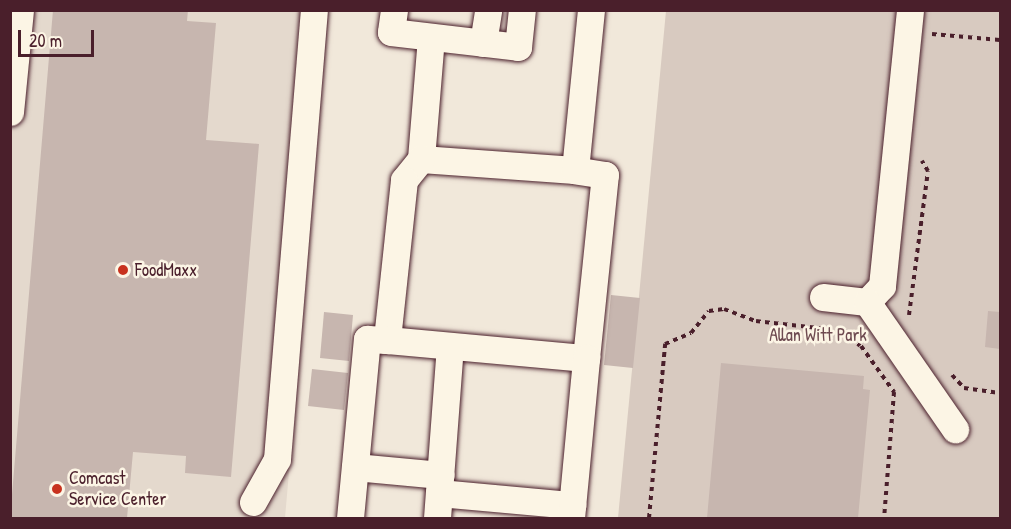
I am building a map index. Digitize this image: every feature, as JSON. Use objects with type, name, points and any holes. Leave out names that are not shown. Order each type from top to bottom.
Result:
[{"type":"lane","points":[[10,112],[20,10]]},
{"type":"lane","points":[[253,502],[278,459],[314,10]]},
{"type":"lane","points":[[394,10],[391,32],[518,47],[522,10]]},
{"type":"lane","points":[[483,43],[488,10]]},
{"type":"lane","points":[[575,170],[591,10]]},
{"type":"lane","points":[[867,302],[882,286],[916,22]]},
{"type":"lane","points":[[387,340],[404,180],[421,159],[431,36]]},
{"type":"lane","points":[[355,467],[439,496],[572,512],[605,175],[575,170],[421,159]]},
{"type":"lane","points":[[823,297],[867,302],[955,429]]},
{"type":"lane","points":[[350,519],[367,339],[586,358]]},
{"type":"lane","points":[[439,496],[450,346]]},
{"type":"path","points":[[916,22],[1000,40]]},
{"type":"path","points":[[860,346],[913,334],[909,319],[928,171],[920,157]]},
{"type":"path","points":[[649,519],[665,344],[691,333],[709,311],[724,309],[756,321],[845,331],[860,346],[894,392],[884,519]]},
{"type":"path","points":[[949,373],[964,388],[1000,393]]},
{"type":"shaded area","points":[[10,11],[329,11],[285,518],[11,518]]},
{"type":"green space","name":"Allan Witt Park","points":[[666,11],[1000,11],[1000,518],[618,518]]},
{"type":"building","points":[[53,10],[188,10],[187,21],[216,23],[206,140],[259,144],[231,477],[185,473],[186,456],[133,452],[127,518],[10,518]]},
{"type":"building","points":[[611,295],[640,298],[633,368],[604,365]]},
{"type":"building","points":[[988,311],[1000,312],[1000,349],[985,347]]},
{"type":"building","points":[[324,312],[353,315],[349,361],[320,358]]},
{"type":"building","points":[[721,363],[864,376],[863,389],[870,390],[858,518],[707,518]]},
{"type":"building","points":[[312,369],[348,373],[344,410],[308,406]]},
{"type":"place","name":"FoodMaxx","points":[[123,270]]},
{"type":"place","name":"Comcast Service Center","points":[[57,489]]}]
